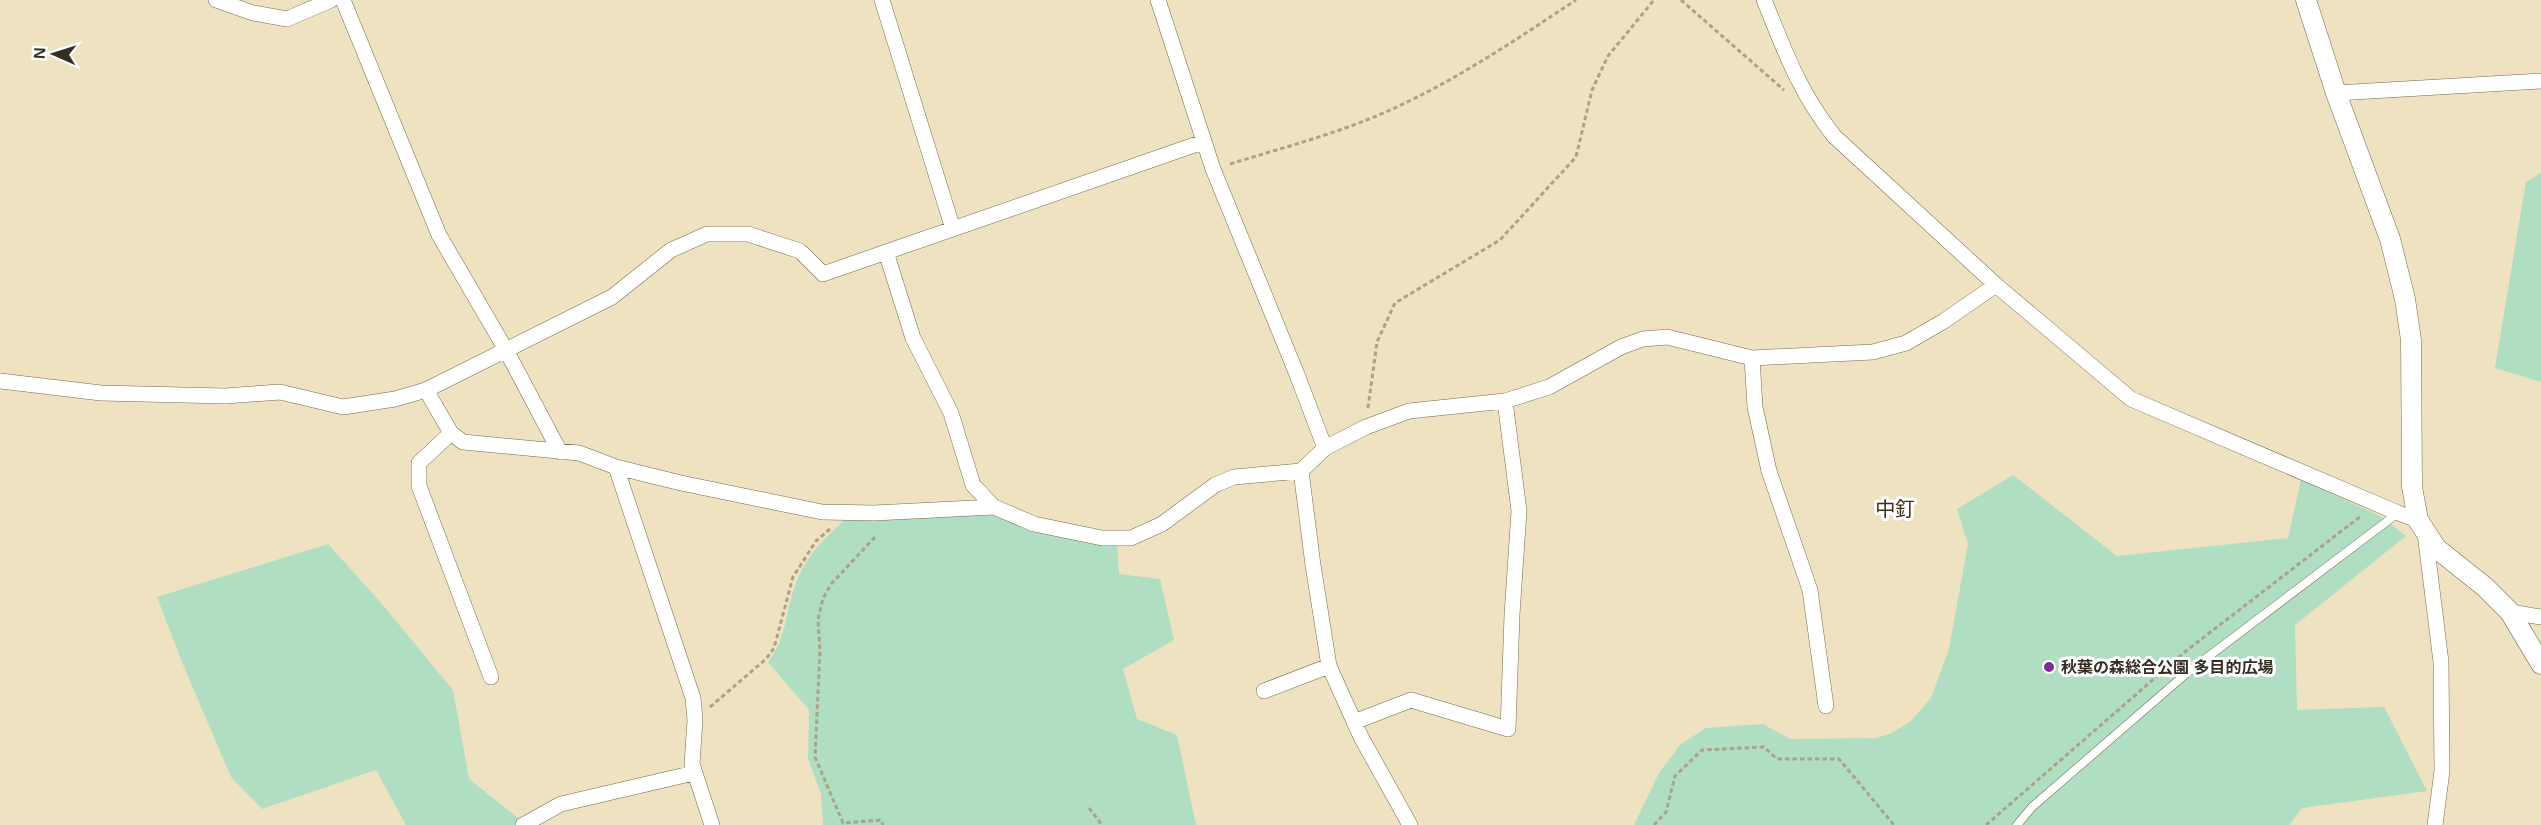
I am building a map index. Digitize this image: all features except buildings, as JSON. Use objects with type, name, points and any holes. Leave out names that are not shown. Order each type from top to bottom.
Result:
[{"type":"street","points":[[216,0],[253,13],[287,19],[331,0]]},
{"type":"street","points":[[343,0],[439,235],[506,350],[560,452]]},
{"type":"street","points":[[882,0],[953,229]]},
{"type":"street","points":[[1158,0],[1203,142],[1325,448]]},
{"type":"street","points":[[1764,0],[1801,88],[1813,110],[1834,136],[1996,285],[2131,399],[2422,525],[2436,548],[2485,587],[2510,612],[2541,664]]},
{"type":"street","points":[[2308,0],[2336,93],[2390,239],[2405,299],[2411,340],[2412,487],[2422,525],[2441,662],[2442,771],[2435,825]]},
{"type":"street","points":[[2336,93],[2541,81]]},
{"type":"street","points":[[0,381],[101,393],[225,396],[280,392],[343,407],[395,399],[426,390],[612,297],[671,250],[707,234],[748,234],[800,251],[823,274],[1203,142]]},
{"type":"street","points":[[886,252],[913,338],[951,413],[973,485],[994,507],[1034,524],[1102,538],[1131,538],[1162,524],[1215,484],[1234,477],[1301,471],[1325,448],[1366,427],[1409,411],[1505,401],[1550,387],[1621,347],[1643,339],[1667,337],[1752,358],[1873,352],[1906,343],[1944,321],[1996,285]]},
{"type":"street","points":[[1752,358],[1755,407],[1769,471],[1810,590],[1826,706]]},
{"type":"street","points":[[426,390],[451,433],[462,442],[579,453],[616,467],[681,483],[822,512],[994,507]]},
{"type":"street","points":[[1354,722],[1411,699],[1509,729],[1512,615],[1519,511],[1505,401]]},
{"type":"street","points":[[451,433],[419,463],[419,486],[491,677]]},
{"type":"street","points":[[616,467],[693,698],[695,720],[692,764],[712,825]]},
{"type":"street","points":[[1301,471],[1329,666],[1354,722],[1410,825]]},
{"type":"street","points":[[2510,612],[2541,617]]},
{"type":"street","points":[[1264,691],[1329,666]]},
{"type":"street","points":[[523,825],[561,804],[694,773]]},
{"type":"lane","points":[[2017,825],[2032,807],[2188,672],[2398,513]]},
{"type":"path","points":[[1214,169],[1341,130],[1402,105],[1467,71],[1576,0]]},
{"type":"path","points":[[1366,427],[1377,342],[1395,303],[1500,240],[1576,157],[1592,90],[1608,56],[1654,0]]},
{"type":"path","points":[[1682,0],[1787,94]]},
{"type":"path","points":[[695,720],[766,658],[774,648],[793,577],[816,541],[849,512]]},
{"type":"path","points":[[875,537],[832,584],[823,598],[818,620],[820,651],[815,757],[843,824],[881,820],[883,825]]},
{"type":"path","points":[[1654,825],[1666,812],[1675,776],[1702,750],[1764,747],[1777,759],[1839,759],[1894,825]]},
{"type":"path","points":[[1089,808],[1102,825]]},
{"type":"green space","points":[[2541,173],[2541,382],[2495,368],[2526,182]]},
{"type":"green space","points":[[2013,475],[2117,556],[2288,538],[2301,480],[2380,516],[2406,536],[2295,625],[2297,710],[2384,707],[2427,791],[2302,808],[2289,825],[1634,825],[1659,773],[1681,744],[1706,728],[1763,724],[1790,739],[1876,738],[1892,733],[1911,721],[1931,698],[1949,649],[1968,544],[1957,509]]},
{"type":"green space","points":[[978,507],[1117,538],[1119,574],[1160,579],[1174,640],[1123,669],[1137,719],[1177,735],[1196,825],[823,825],[821,794],[808,759],[809,710],[768,662],[780,641],[799,576],[815,550],[852,513]]},
{"type":"green space","points":[[328,544],[382,604],[453,690],[469,779],[527,825],[406,825],[376,770],[262,809],[231,777],[157,597]]},
{"type":"place","name":"秋葉の森総合公園 多目的広場","points":[[2049,667]]},
{"type":"district","name":"中釘","points":[[1895,509]]}]
